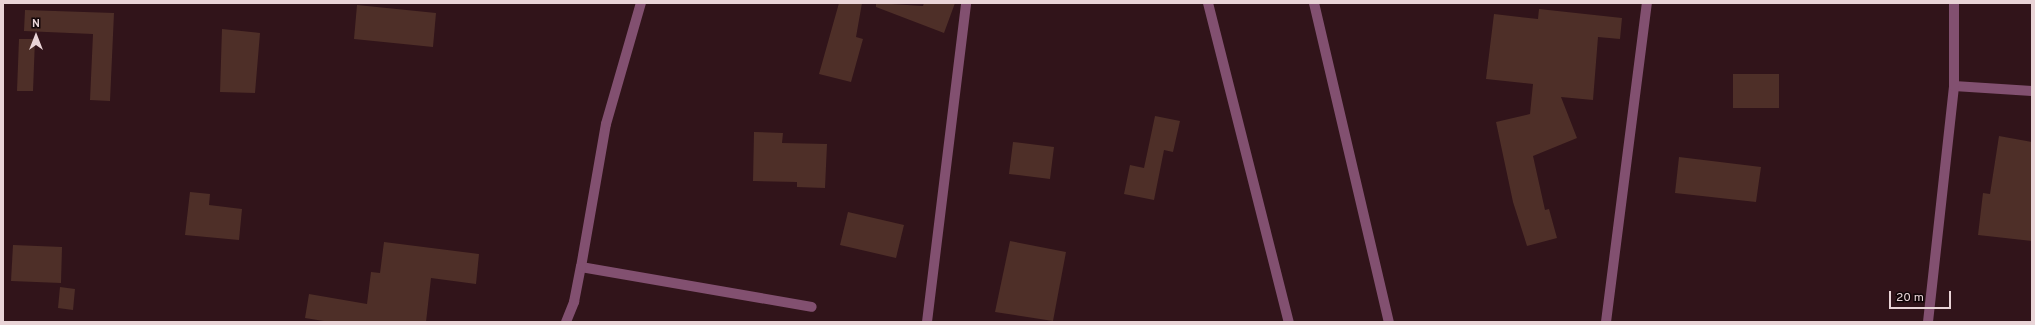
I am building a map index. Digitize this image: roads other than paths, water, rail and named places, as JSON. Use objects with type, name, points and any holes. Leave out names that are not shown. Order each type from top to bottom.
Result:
[{"type":"street","points":[[566,322],[574,302],[582,267],[606,124],[641,3]]},
{"type":"street","points":[[927,322],[966,3]]},
{"type":"street","points":[[1208,3],[1289,322]]},
{"type":"street","points":[[1314,3],[1389,322]]},
{"type":"street","points":[[1606,322],[1647,3]]},
{"type":"street","points":[[1928,322],[1954,86],[1954,3]]},
{"type":"street","points":[[1954,86],[2032,91]]},
{"type":"street","points":[[582,267],[812,308]]}]
